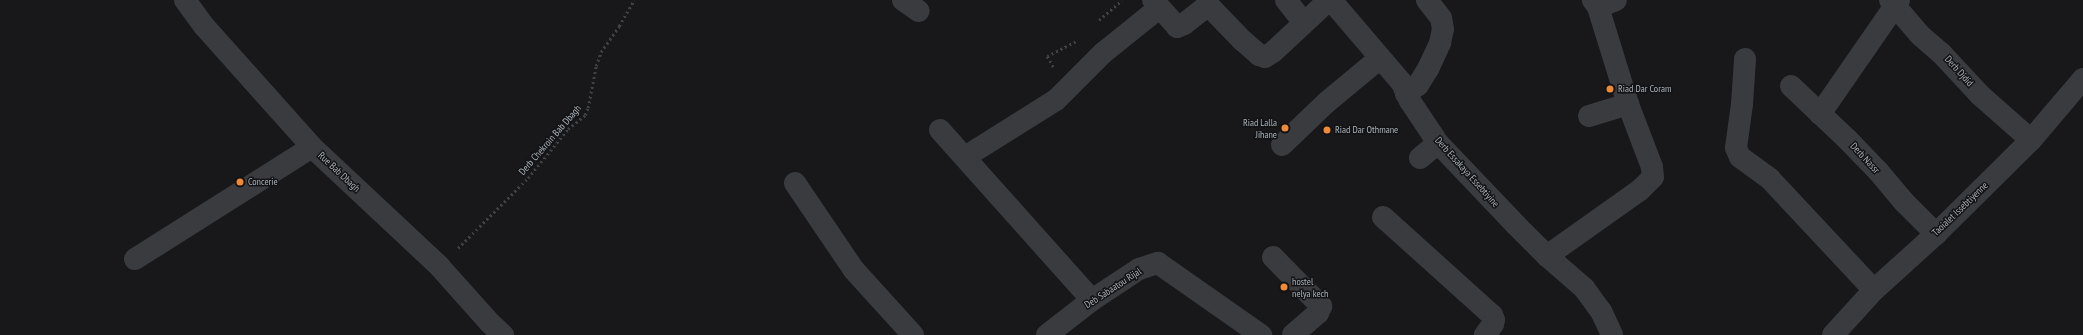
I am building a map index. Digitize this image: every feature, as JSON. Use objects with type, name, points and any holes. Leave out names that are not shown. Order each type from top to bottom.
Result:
[{"type":"street","name":"Rue Bab Dbagh","points":[[186,0],[204,26],[312,147],[439,266],[490,331]]},
{"type":"street","points":[[1286,0],[1304,23]]},
{"type":"street","points":[[965,157],[1056,100],[1103,53],[1156,4],[1177,27],[1184,24],[1203,9],[1211,8],[1242,40],[1259,55],[1265,57],[1330,0]]},
{"type":"street","name":"Derb Essakaya Essebtiyine","points":[[1330,0],[1402,83],[1404,102],[1438,143],[1547,256],[1584,288],[1601,311],[1612,335]]},
{"type":"street","points":[[1404,102],[1418,85],[1440,43],[1443,29],[1441,18],[1427,0]]},
{"type":"street","points":[[1547,256],[1640,190],[1653,177],[1652,167],[1628,104],[1602,2]]},
{"type":"street","points":[[1820,114],[1894,2]]},
{"type":"street","name":"Derb Djdid","points":[[1894,2],[1920,35],[1941,53],[1980,95],[2031,140]]},
{"type":"street","points":[[1282,145],[1327,102],[1380,58]]},
{"type":"street","points":[[1745,58],[1742,104],[1736,148],[1740,157],[1770,179],[1874,290]]},
{"type":"street","name":"Taoialet Issebtiyenne","points":[[1833,335],[1874,290],[1936,234],[2031,140],[2083,79]]},
{"type":"street","name":"Derb Nassr","points":[[1791,86],[1847,139],[1878,171],[1903,201],[1936,234]]},
{"type":"street","points":[[1589,116],[1628,104]]},
{"type":"street","points":[[940,130],[1092,300]]},
{"type":"street","points":[[1420,158],[1438,143]]},
{"type":"street","points":[[135,259],[312,147]]},
{"type":"street","points":[[795,183],[854,270],[913,335]]},
{"type":"street","points":[[1383,217],[1492,315],[1494,320],[1493,324],[1485,335]]},
{"type":"street","points":[[1273,257],[1321,306],[1318,313],[1293,335]]},
{"type":"street","name":"Deb Sabaatou Rijal","points":[[1047,335],[1092,300],[1139,269],[1158,263],[1260,335]]},
{"type":"path","name":"Derb Chekroin Bab Dbagh","points":[[439,266],[522,184],[568,130],[585,115],[588,108],[596,66],[601,52],[619,26],[634,0]]},
{"type":"place","name":"Riad Dar Coram","points":[[1610,89]]},
{"type":"place","name":"Riad Lalla Jihane","points":[[1285,128]]},
{"type":"place","name":"Riad Dar Othmane","points":[[1327,130]]},
{"type":"place","name":"Concerie","points":[[240,182]]},
{"type":"place","name":"hostel nelya kech","points":[[1284,287]]}]
